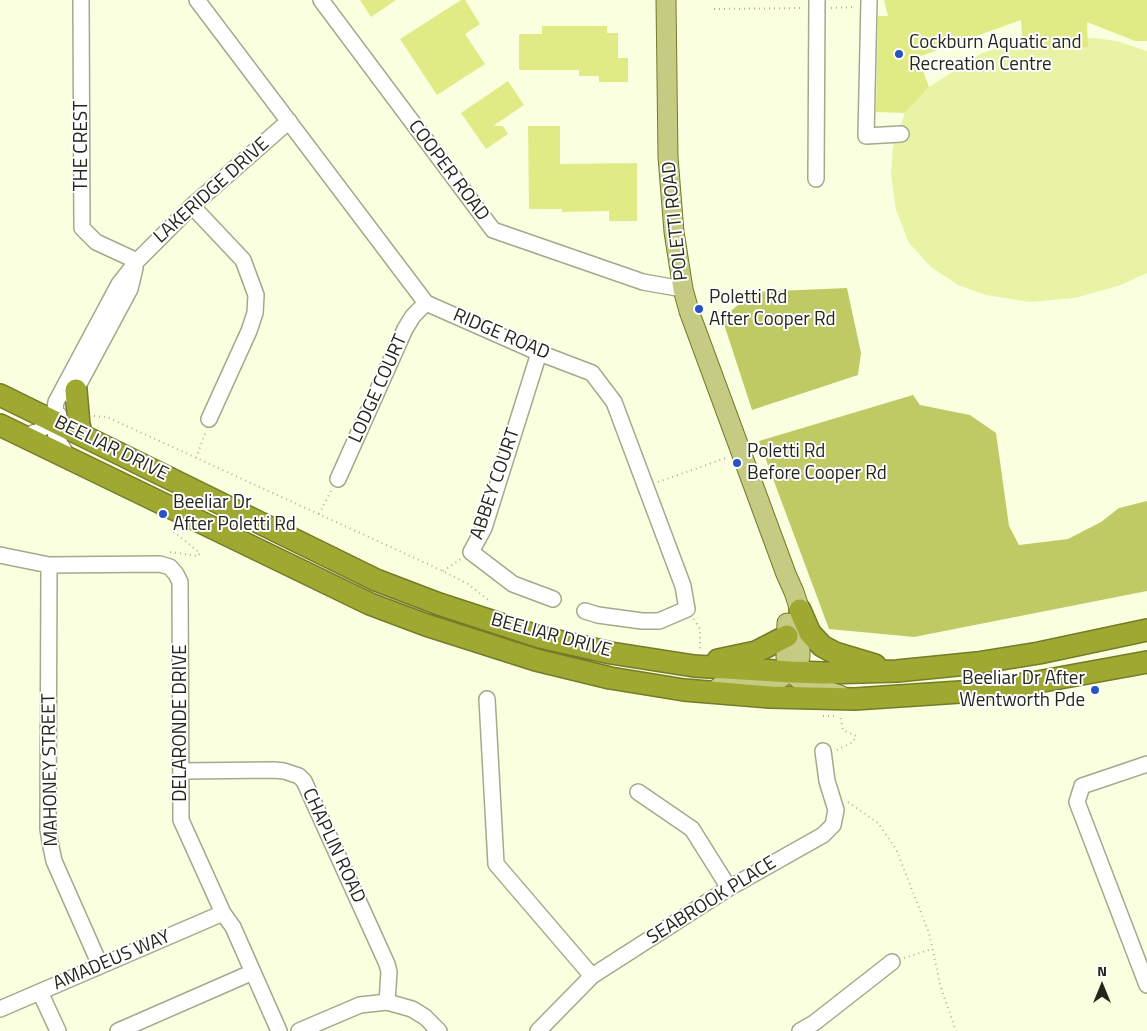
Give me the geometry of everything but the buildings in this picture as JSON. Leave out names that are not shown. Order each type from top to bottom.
[{"type":"highway","points":[[76,390],[79,425],[82,435]]},
{"type":"highway","name":"BEELIAR DRIVE","points":[[0,395],[376,580],[439,604],[540,637],[612,653],[697,658],[791,672],[897,671],[986,662],[1039,653],[1147,630]]},
{"type":"highway","name":"BEELIAR DRIVE","points":[[0,425],[370,604],[426,625],[536,660],[610,678],[684,690],[770,697],[847,699],[976,691],[1147,662]]},
{"type":"highway","points":[[800,610],[810,634],[822,646],[835,653],[897,671]]},
{"type":"highway","points":[[697,658],[756,652],[787,636]]},
{"type":"main road","name":"POLETTI ROAD","points":[[666,0],[669,161],[674,232],[683,289],[689,311],[800,610],[800,657],[797,667],[791,672],[786,657],[788,610],[786,574]]},
{"type":"main road","points":[[684,690],[733,686],[779,679],[791,672],[799,679],[847,699]]},
{"type":"street","name":"THE CREST","points":[[82,0],[82,228],[96,242],[137,261]]},
{"type":"street","name":"RIDGE ROAD","points":[[197,0],[426,303],[539,353],[592,373],[614,402],[683,586],[687,609]]},
{"type":"street","name":"COOPER ROAD","points":[[321,0],[493,230],[643,282],[683,289]]},
{"type":"street","points":[[865,4],[866,136],[901,134]]},
{"type":"street","points":[[816,179],[820,5]]},
{"type":"street","name":"LAKERIDGE DRIVE","points":[[53,421],[56,402],[119,284],[137,261],[192,206],[289,121]]},
{"type":"street","points":[[192,206],[243,260],[256,296],[255,313],[249,331],[209,419]]},
{"type":"street","points":[[24,436],[39,431],[67,408],[130,289],[137,261]]},
{"type":"street","name":"LODGE COURT","points":[[338,479],[405,329],[413,316],[426,303]]},
{"type":"street","name":"ABBEY COURT","points":[[539,353],[484,528],[471,552],[513,584],[553,599]]},
{"type":"street","points":[[53,421],[56,437],[68,457]]},
{"type":"street","name":"DELARONDE DRIVE","points":[[0,555],[49,564],[160,564],[170,568],[176,574],[180,582],[181,820],[224,913],[233,927],[254,972],[279,1031]]},
{"type":"street","name":"MAHONEY STREET","points":[[49,564],[50,842],[54,861],[100,965]]},
{"type":"street","points":[[585,611],[624,618],[659,621],[687,609]]},
{"type":"street","points":[[487,699],[496,864],[592,976]]},
{"type":"street","name":"SEABROOK PLACE","points":[[538,1031],[592,976],[729,888],[823,835],[833,825],[836,810],[826,781],[823,751]]},
{"type":"street","points":[[1147,764],[1082,786],[1076,802],[1141,951],[1147,985]]},
{"type":"street","name":"CHAPLIN ROAD","points":[[181,771],[284,770],[299,776],[304,781],[387,964],[389,972],[387,1002]]},
{"type":"street","points":[[638,792],[692,829],[729,888]]},
{"type":"street","name":"AMADEUS WAY","points":[[0,1009],[224,913]]},
{"type":"street","points":[[800,1031],[814,1023],[892,962]]},
{"type":"street","points":[[118,1031],[254,972]]},
{"type":"street","points":[[40,992],[58,1031]]},
{"type":"street","points":[[299,1031],[360,1004],[387,1002],[412,1009],[425,1017],[439,1031]]},
{"type":"path","points":[[714,10],[865,4]]},
{"type":"path","points":[[92,416],[107,417],[443,571],[468,584],[494,606]]},
{"type":"path","points":[[196,458],[206,435],[209,419]]},
{"type":"path","points":[[646,486],[733,456]]},
{"type":"path","points":[[318,514],[338,479]]},
{"type":"path","points":[[166,554],[168,552],[200,555],[174,532],[176,523]]},
{"type":"path","points":[[443,571],[471,552]]},
{"type":"path","points":[[687,609],[700,629],[697,658]]},
{"type":"path","points":[[823,751],[839,750],[853,742],[856,736],[843,730],[847,699]]},
{"type":"path","points":[[844,798],[878,823],[896,849],[929,933],[941,988],[956,1031]]},
{"type":"path","points":[[892,962],[932,949]]},
{"type":"green space","points":[[1094,38],[1117,41],[1147,51],[1147,273],[1121,285],[1075,298],[1029,302],[986,295],[958,285],[931,267],[909,243],[896,210],[891,176],[893,147],[905,113],[929,87],[982,53],[1013,43]]},
{"type":"green space","points":[[847,288],[861,353],[858,375],[752,410],[722,318],[754,292]]},
{"type":"green space","points":[[913,395],[920,405],[970,415],[996,433],[1009,526],[1019,545],[1068,539],[1101,522],[1119,508],[1147,501],[1147,591],[914,637],[829,629],[759,441]]},
{"type":"place","name":"Cockburn Aquatic and Recreation Centre","points":[[899,54]]},
{"type":"place","name":"Poletti Rd After Cooper Rd","points":[[699,309]]},
{"type":"place","name":"Poletti Rd Before Cooper Rd","points":[[737,463]]},
{"type":"place","name":"Beeliar Dr After Poletti Rd","points":[[163,514]]},
{"type":"place","name":"Beeliar Dr After Wentworth Pde","points":[[1095,690]]}]
